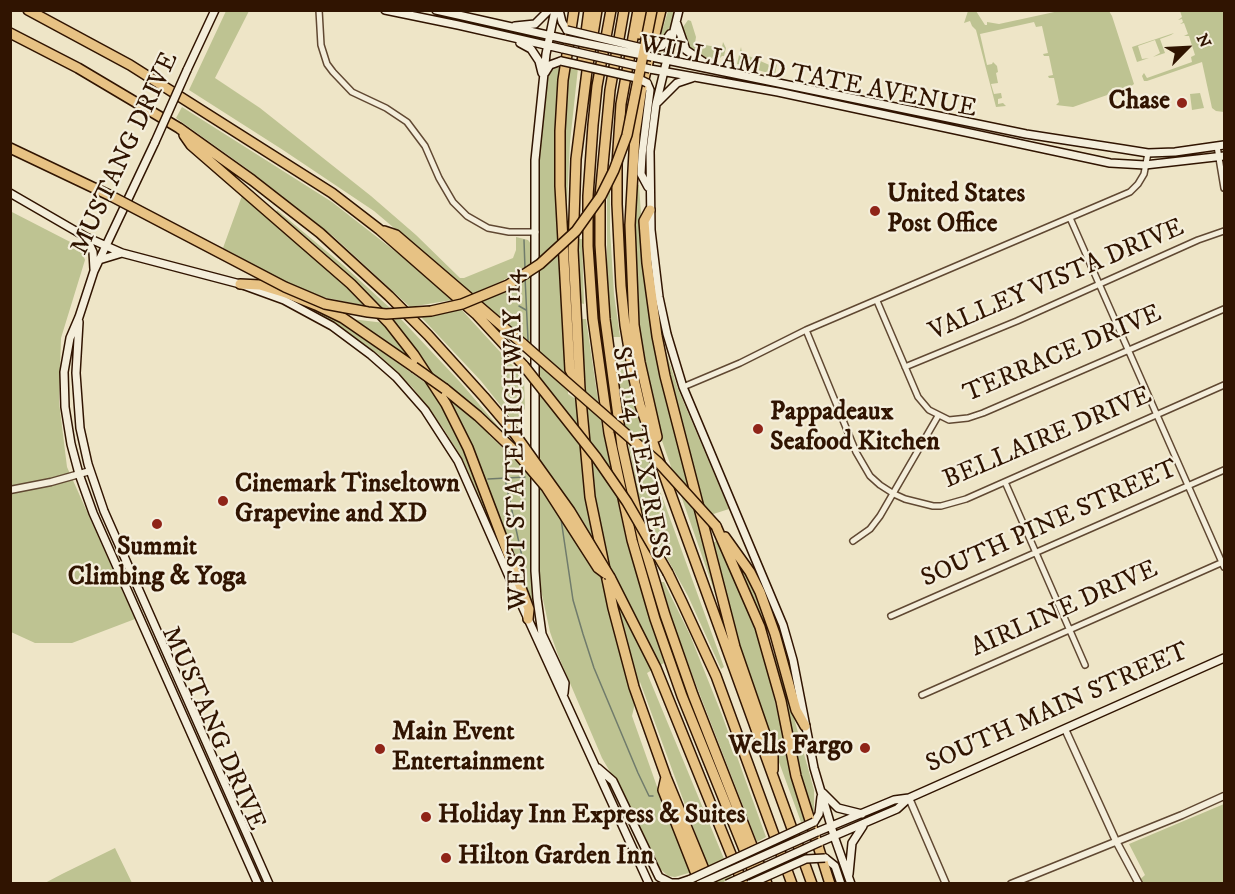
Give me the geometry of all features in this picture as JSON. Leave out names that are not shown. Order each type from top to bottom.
[{"type":"highway","points":[[28,10],[165,87],[304,175],[380,230],[476,314],[524,366],[596,457],[627,502],[668,573],[716,676],[792,884]]},
{"type":"highway","points":[[574,10],[563,80],[560,186],[570,370],[580,389]]},
{"type":"highway","points":[[579,141],[574,129],[589,10]]},
{"type":"highway","points":[[597,10],[579,141],[574,196],[573,250],[580,389],[590,497],[602,561],[646,726],[710,884]]},
{"type":"highway","name":"SH 114 TEXPRESS","points":[[611,10],[597,86],[593,125],[588,236],[593,319],[609,433],[632,540],[658,629],[682,696],[758,884]]},
{"type":"highway","name":"SH 114 TEXPRESS","points":[[624,10],[610,90],[600,196],[600,245],[605,319],[622,446],[643,543],[665,615],[693,695],[767,884]]},
{"type":"highway","points":[[638,10],[621,104],[617,165],[621,286],[634,379],[640,405],[655,448],[812,884]]},
{"type":"highway","points":[[628,65],[637,44],[645,10]]},
{"type":"highway","points":[[10,148],[111,196],[285,287],[326,304],[386,314],[431,311],[462,304],[508,285],[540,264],[576,231],[601,196],[615,170],[627,135],[652,10]]},
{"type":"highway","points":[[655,448],[657,436],[634,325],[630,225],[634,134],[661,10]]},
{"type":"highway","points":[[10,33],[78,68],[178,128],[320,233],[362,271],[448,357],[512,430],[570,511],[610,577],[656,668],[743,884]]},
{"type":"highway","points":[[178,128],[191,145],[351,284],[389,323],[414,355],[446,404],[468,448],[528,609],[528,619]]},
{"type":"highway","points":[[650,210],[644,222],[657,336],[665,376],[735,647],[772,757],[774,781]]},
{"type":"highway","points":[[380,230],[396,235],[660,463],[717,526],[741,558],[760,592],[775,634],[796,710],[805,726]]},
{"type":"highway","points":[[240,284],[260,285],[286,293],[343,318],[445,389],[518,453],[546,487],[598,568],[610,577]]},
{"type":"highway","points":[[717,526],[760,627],[781,701],[796,776],[830,884]]},
{"type":"highway","points":[[666,777],[663,790],[697,882]]},
{"type":"main road","name":"MUSTANG DRIVE","points":[[215,10],[94,272],[70,338],[64,372],[66,414],[79,474],[93,513],[258,884]]},
{"type":"main road","name":"WILLIAM D TATE AVENUE","points":[[385,10],[650,69],[778,92],[1101,161],[1145,165],[1222,157]]},
{"type":"main road","name":"WILLIAM D TATE AVENUE","points":[[436,10],[550,36],[1026,134],[1148,153],[1183,152],[1221,146]]},
{"type":"main road","points":[[509,26],[535,24],[549,10]]},
{"type":"main road","points":[[557,10],[567,30],[642,48],[662,46],[676,22]]},
{"type":"main road","name":"WEST STATE HIGHWAY 114","points":[[557,10],[547,46],[535,160],[535,572],[542,634],[565,683],[563,696],[649,884]]},
{"type":"main road","points":[[680,10],[656,104],[650,151],[650,210],[659,297],[667,334],[683,387],[780,616],[793,660],[805,726],[821,792],[850,880]]},
{"type":"main road","points":[[420,17],[428,15],[454,20],[460,16]]},
{"type":"main road","points":[[676,22],[686,50],[714,69]]},
{"type":"main road","points":[[513,39],[531,49],[539,61],[543,79]]},
{"type":"main road","points":[[543,79],[550,65],[561,61],[637,78],[646,83],[650,90],[642,174],[650,189]]},
{"type":"main road","points":[[656,104],[677,83],[698,77]]},
{"type":"main road","points":[[778,92],[780,82]]},
{"type":"main road","points":[[920,122],[922,112]]},
{"type":"main road","points":[[986,135],[988,125]]},
{"type":"main road","points":[[10,193],[86,237],[122,254],[240,284],[284,300],[332,326],[396,377],[425,410],[458,460],[563,696]]},
{"type":"main road","points":[[86,237],[93,252],[94,272]]},
{"type":"main road","points":[[99,260],[122,254]]},
{"type":"main road","name":"MUSTANG DRIVE","points":[[79,317],[77,399],[90,471],[104,511],[269,884]]},
{"type":"main road","points":[[139,616],[148,612]]},
{"type":"main road","name":"SOUTH MAIN STREET","points":[[697,882],[894,800],[909,798],[1224,658]]},
{"type":"main road","points":[[596,766],[614,781],[659,877],[675,883],[697,882],[814,822],[819,814],[821,792]]},
{"type":"main road","points":[[821,792],[838,808],[862,814]]},
{"type":"main road","name":"SOUTH MAIN STREET","points":[[727,884],[897,809],[909,798]]},
{"type":"main road","points":[[850,880],[852,843],[865,823]]},
{"type":"main road","points":[[244,852],[253,848]]},
{"type":"main road","points":[[750,884],[806,859],[825,858],[835,866],[841,884]]},
{"type":"street","points":[[320,11],[321,45],[327,64],[352,92],[386,108],[412,128],[425,146],[453,202],[467,216],[488,228],[508,232],[536,232]]},
{"type":"street","points":[[1221,146],[1224,188]]},
{"type":"street","points":[[683,387],[806,330],[1133,190],[1142,178],[1148,153]]},
{"type":"street","points":[[1070,218],[1224,563]]},
{"type":"street","name":"VALLEY VISTA DRIVE","points":[[905,367],[1017,321],[1198,240],[1224,231]]},
{"type":"street","name":"TERRACE DRIVE","points":[[877,301],[924,406],[938,416],[949,420],[958,420],[983,413],[1224,309]]},
{"type":"street","name":"BELLAIRE DRIVE","points":[[806,330],[861,464],[873,480],[894,494],[923,504],[941,506],[966,499],[1224,385]]},
{"type":"street","points":[[853,540],[875,524],[938,416]]},
{"type":"street","name":"SOUTH PINE STREET","points":[[891,616],[1224,470]]},
{"type":"street","points":[[10,490],[90,471]]},
{"type":"street","points":[[1005,482],[1085,664]]},
{"type":"street","name":"AIRLINE DRIVE","points":[[922,695],[1224,563]]},
{"type":"street","points":[[1065,729],[1116,841],[1139,884]]},
{"type":"street","points":[[1011,884],[1224,796]]},
{"type":"street","points":[[909,798],[946,884]]},
{"type":"green space","points":[[226,11],[249,11],[215,78],[260,108],[371,196],[416,235],[460,278],[513,258],[516,250],[516,237],[528,240],[531,244],[531,263],[502,281],[472,294],[374,211],[189,90]]},
{"type":"green space","points":[[668,11],[676,11],[661,42],[659,41]]},
{"type":"green space","points":[[968,11],[976,11],[987,25],[987,22],[999,24],[1059,11],[1109,11],[1134,84],[1073,107],[1056,105],[1059,102],[1054,78],[1048,76],[1053,75],[1049,56],[1043,54],[1048,53],[1042,26],[1036,27],[1034,22],[980,34],[987,65],[993,62],[997,66],[998,83],[991,84],[994,94],[1001,93],[1002,98],[998,99],[998,104],[1003,103],[1006,106],[996,107],[976,30],[970,21],[964,23]]},
{"type":"green space","points":[[1180,11],[1224,11],[1224,112],[1212,108],[1202,62],[1144,81],[1142,76],[1144,73],[1147,78],[1192,62],[1191,57],[1195,55],[1189,36],[1184,36],[1188,34],[1184,23],[1180,24],[1183,22],[1182,19],[1178,20],[1182,17]]},
{"type":"green space","points":[[688,20],[691,21],[696,37],[695,43],[721,48],[721,52],[723,42],[726,48],[724,56],[718,60],[707,58],[687,46],[683,27]]},
{"type":"green space","points":[[1174,33],[1160,39],[1165,53],[1153,57],[1160,53],[1155,40],[1138,46],[1142,59],[1149,58],[1137,62],[1132,47]]},
{"type":"green space","points":[[741,47],[742,53],[774,67],[777,64],[775,75],[737,64]]},
{"type":"green space","points":[[556,65],[560,65],[556,144],[568,394],[587,406],[581,319],[586,319],[602,427],[626,540],[664,663],[647,673],[734,883],[716,883],[707,865],[640,682],[632,716],[666,812],[692,872],[675,877],[668,876],[655,864],[602,758],[550,632],[541,590],[538,547],[539,149],[545,88],[547,79]]},
{"type":"green space","points":[[568,66],[578,68],[570,142],[567,202],[565,202],[564,143]]},
{"type":"green space","points":[[1200,93],[1204,108],[1192,110],[1190,94]]},
{"type":"green space","points":[[182,107],[332,202],[405,259],[452,300],[410,307],[334,237],[246,168],[176,118]]},
{"type":"green space","points":[[637,184],[639,185],[645,272],[719,598],[717,599],[661,438],[650,397],[639,336],[634,263]]},
{"type":"green space","points":[[610,190],[614,294],[620,337],[612,337],[607,285],[607,195]]},
{"type":"green space","points":[[243,193],[367,306],[317,296],[289,284],[223,248]]},
{"type":"green space","points":[[277,210],[390,308],[380,308],[276,213]]},
{"type":"green space","points":[[10,211],[80,247],[85,260],[61,338],[59,402],[67,467],[135,619],[72,643],[35,643],[11,632]]},
{"type":"green space","points":[[579,239],[582,239],[584,304],[580,303]]},
{"type":"green space","points":[[531,276],[531,344],[481,302]]},
{"type":"green space","points":[[460,308],[524,378],[525,408],[517,426],[481,381],[421,317]]},
{"type":"green space","points":[[312,309],[340,322],[434,389],[469,458],[492,519],[489,520],[463,460],[443,428],[413,388],[379,355]]},
{"type":"green space","points":[[390,318],[400,318],[460,382],[503,432],[501,434],[434,377]]},
{"type":"green space","points":[[351,319],[385,323],[419,366]]},
{"type":"green space","points":[[664,346],[678,389],[729,509],[704,517],[662,347]]},
{"type":"green space","points":[[623,354],[655,477],[724,667],[721,669],[688,596],[642,513],[623,417],[614,355]]},
{"type":"green space","points":[[452,399],[490,433],[489,435],[531,477],[532,578],[537,622],[481,468],[449,400]]},
{"type":"green space","points":[[716,541],[731,568],[756,625],[804,821],[801,822],[748,678],[713,543]]},
{"type":"green space","points":[[738,560],[768,622],[763,624],[736,561]]},
{"type":"green space","points":[[661,582],[664,582],[690,635],[722,715],[766,837],[757,842],[695,682]]},
{"type":"green space","points":[[776,653],[814,790],[814,811],[810,811],[798,763],[774,655]]},
{"type":"green space","points":[[1224,804],[1224,883],[1136,883],[1145,875],[1129,844]]},
{"type":"green space","points":[[115,848],[132,883],[45,883],[62,874]]},
{"type":"waterway","points":[[524,240],[525,269]]},
{"type":"waterway","points":[[525,277],[528,340]]},
{"type":"waterway","points":[[519,306],[526,310]]},
{"type":"waterway","points":[[488,479],[525,477]]},
{"type":"waterway","points":[[505,479],[525,570]]},
{"type":"waterway","points":[[561,519],[573,600],[594,668],[638,773],[649,796],[653,796]]},
{"type":"place","name":"Chase","points":[[1182,103]]},
{"type":"place","name":"United States Post Office","points":[[875,211]]},
{"type":"place","name":"Pappadeaux Seafood Kitchen","points":[[758,429]]},
{"type":"place","name":"Cinemark Tinseltown Grapevine and XD","points":[[223,501]]},
{"type":"place","name":"Summit Climbing & Yoga","points":[[157,524]]},
{"type":"place","name":"Wells Fargo","points":[[865,748]]},
{"type":"place","name":"Main Event Entertainment","points":[[380,749]]},
{"type":"place","name":"Holiday Inn Express & Suites","points":[[426,817]]},
{"type":"place","name":"Hilton Garden Inn","points":[[446,858]]}]
